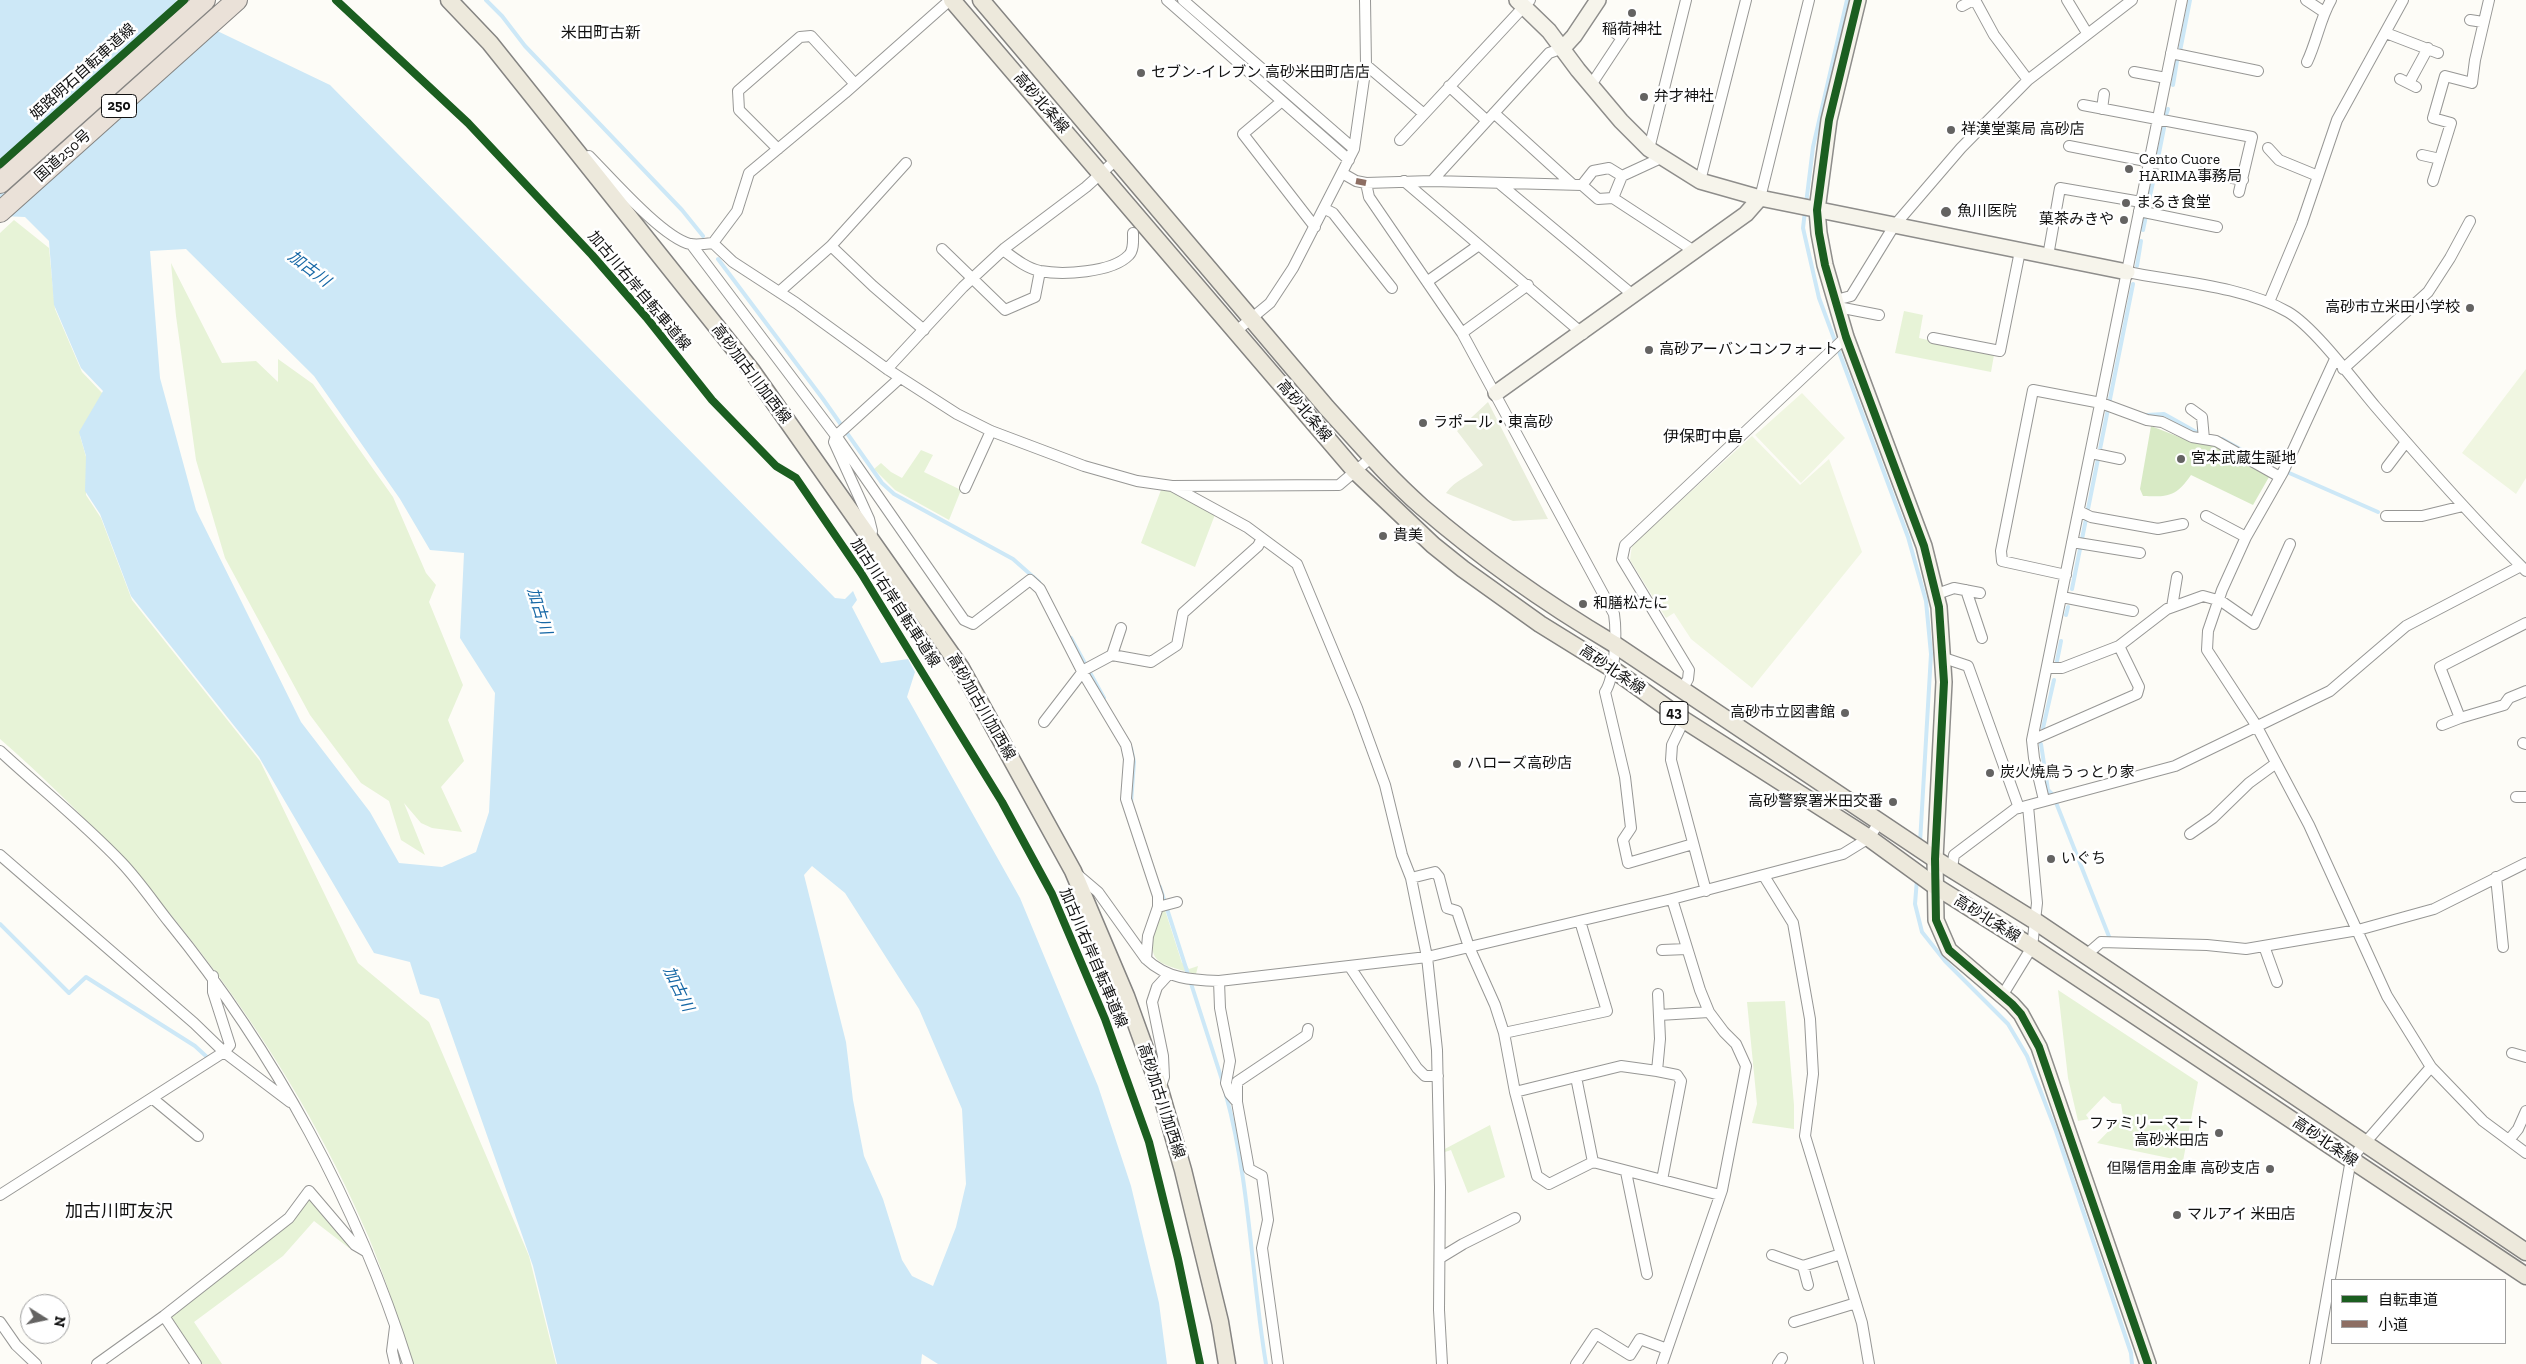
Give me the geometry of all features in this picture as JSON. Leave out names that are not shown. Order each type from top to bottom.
[{"type":"highway","name":"国道250号","points":[[0,183],[205,0]]},
{"type":"highway","name":"国道250号","points":[[0,212],[237,0]]},
{"type":"main road","name":"高砂加古川加西線","points":[[449,0],[490,43],[752,371],[961,668],[1073,872],[1126,996],[1160,1090],[1185,1180],[1220,1322],[1226,1364]]},
{"type":"main road","name":"高砂北条線","points":[[951,0],[1101,172],[1235,332],[1263,361],[1355,472],[1406,521],[1463,569],[1540,624],[1611,668],[1684,720],[1868,838],[1935,886],[2032,947],[2526,1276]]},
{"type":"main road","name":"高砂北条線","points":[[981,0],[1372,457],[1421,506],[1466,544],[1554,607],[1614,644],[1935,859],[2035,921],[2526,1252]]},
{"type":"street","points":[[713,243],[737,211],[750,173],[951,0]]},
{"type":"street","points":[[1167,0],[1354,149]]},
{"type":"street","points":[[1183,0],[1250,66],[1282,101],[1349,160]]},
{"type":"street","points":[[1235,332],[1270,303],[1293,268],[1325,209],[1354,149],[1366,65],[1365,0]]},
{"type":"street","points":[[1432,181],[1549,53],[1563,48],[1574,36],[1598,0]]},
{"type":"street","points":[[1613,198],[1622,176],[1655,153],[1686,0]]},
{"type":"street","points":[[1700,181],[1746,0]]},
{"type":"street","points":[[1496,394],[1583,334],[1633,295],[1746,214],[1760,198],[1809,0]]},
{"type":"street","points":[[1858,0],[1829,120],[1817,210],[1824,265],[1846,337],[1924,546],[1937,594],[1944,658],[1935,859],[1936,920],[1949,950],[2020,1014],[2039,1046],[2148,1364]]},
{"type":"street","points":[[1962,6],[1974,0],[1994,35],[2028,80]]},
{"type":"street","points":[[2067,0],[2087,33]]},
{"type":"street","points":[[1837,303],[1851,296],[1894,226],[1961,148],[2028,80],[2132,0]]},
{"type":"street","points":[[2044,800],[2034,758],[2068,598],[2066,575],[2078,543],[2085,514],[2091,453],[2127,272],[2144,210],[2149,162],[2182,0]]},
{"type":"street","points":[[2306,0],[2324,12]]},
{"type":"street","points":[[2307,62],[2316,43],[2324,12],[2332,0]]},
{"type":"street","points":[[2269,302],[2302,223],[2337,120],[2403,0]]},
{"type":"street","points":[[2434,181],[2451,123],[2433,118],[2446,76],[2472,83],[2489,0]]},
{"type":"street","points":[[1400,140],[1524,2],[1563,48],[1591,86],[1655,153],[1700,181],[1760,198],[1817,210],[2237,293],[2269,302],[2290,313],[2335,360],[2464,506],[2523,568],[2406,626],[2330,691],[2256,725],[2197,757],[2175,766],[2023,807],[1954,855],[1952,868]]},
{"type":"street","points":[[2470,20],[2483,22]]},
{"type":"street","points":[[1591,86],[1630,26]]},
{"type":"street","points":[[1611,30],[1622,38]]},
{"type":"street","points":[[2386,33],[2433,51],[2409,83]]},
{"type":"street","points":[[778,149],[739,110],[738,91],[800,37],[811,36],[855,84]]},
{"type":"street","points":[[2171,53],[2258,71]]},
{"type":"street","points":[[1366,65],[1424,114]]},
{"type":"street","points":[[2134,72],[2166,78]]},
{"type":"street","points":[[1449,86],[1486,120]]},
{"type":"street","points":[[2102,109],[2104,94]]},
{"type":"street","points":[[1282,101],[1243,134],[1314,227]]},
{"type":"street","points":[[2083,105],[2252,138],[2239,192]]},
{"type":"street","points":[[1494,113],[1598,200],[1613,198],[1694,251]]},
{"type":"street","points":[[548,116],[640,207],[675,238],[690,244],[713,243],[733,262],[779,292],[886,369],[957,414],[991,431],[1084,466],[1137,481],[1172,486],[1338,485],[1372,457]]},
{"type":"street","points":[[2069,146],[2090,155],[2149,162],[2243,180]]},
{"type":"street","points":[[2268,148],[2279,160],[2318,176]]},
{"type":"street","points":[[2422,155],[2440,159]]},
{"type":"street","points":[[886,369],[1003,250],[1086,187],[1116,160]]},
{"type":"street","points":[[779,292],[831,246],[906,163]]},
{"type":"street","points":[[1342,173],[1356,181],[1366,182],[1432,181],[1500,184],[1577,184],[1593,171],[1609,168],[1622,176]]},
{"type":"street","points":[[1366,182],[1369,197],[1462,333],[1614,614],[1616,631],[1611,668],[1611,684],[1605,692],[1625,777],[1631,828],[1623,840],[1628,863],[1693,844]]},
{"type":"street","points":[[1404,182],[1528,285],[1583,334]]},
{"type":"street","points":[[1500,184],[1633,295]]},
{"type":"street","points":[[2048,256],[2060,188],[2217,227]]},
{"type":"street","points":[[1325,209],[1333,213],[1392,288]]},
{"type":"street","points":[[2343,369],[2428,292],[2450,258],[2470,221]]},
{"type":"street","points":[[1003,250],[1021,262],[1040,271],[1080,272],[1104,268],[1119,262],[1131,252],[1133,233]]},
{"type":"street","points":[[690,244],[836,436],[964,620],[973,624],[1030,580],[1040,589],[1086,669],[1126,745],[1129,759],[1126,799],[1158,896],[1167,905],[1148,936],[1146,959]]},
{"type":"street","points":[[1428,281],[1479,245]]},
{"type":"street","points":[[831,246],[873,286],[924,330]]},
{"type":"street","points":[[942,249],[1006,310],[1035,297],[1040,271]]},
{"type":"street","points":[[1933,338],[2000,350],[2020,251]]},
{"type":"street","points":[[1462,333],[1528,285]]},
{"type":"street","points":[[1837,303],[1880,315]]},
{"type":"street","points":[[1682,690],[1688,679],[1689,670],[1622,559],[1625,545],[1846,337]]},
{"type":"street","points":[[2335,360],[2280,477],[2246,537],[2222,590],[2221,601],[2208,631],[2208,650],[2256,725],[2309,825],[2387,996],[2431,1067],[2483,1121],[2526,1153]]},
{"type":"street","points":[[870,538],[872,531],[869,519],[834,442],[836,436],[900,378]]},
{"type":"street","points":[[2066,575],[2002,561],[2000,551],[2033,390],[2101,403],[2147,420],[2162,422],[2192,437],[2216,441],[2280,477]]},
{"type":"street","points":[[2191,409],[2202,417],[2204,439]]},
{"type":"street","points":[[965,488],[991,431]]},
{"type":"street","points":[[2387,467],[2406,442]]},
{"type":"street","points":[[2091,453],[2120,459]]},
{"type":"street","points":[[1172,486],[1262,538],[1297,564],[1358,708],[1385,786],[1402,855],[1412,878],[1427,957],[1438,1076],[1442,1364]]},
{"type":"street","points":[[2386,516],[2422,516],[2464,506]]},
{"type":"street","points":[[2085,514],[2158,529],[2183,524]]},
{"type":"street","points":[[2206,516],[2246,537]]},
{"type":"street","points":[[1112,654],[1151,662],[1177,645],[1184,612],[1258,546],[1262,538]]},
{"type":"street","points":[[2078,543],[2140,553]]},
{"type":"street","points":[[2054,668],[2119,646],[2143,626],[2172,607],[2203,596],[2221,601],[2254,624],[2290,544]]},
{"type":"street","points":[[2172,607],[2177,577]]},
{"type":"street","points":[[1937,594],[1954,588],[1980,593]]},
{"type":"street","points":[[1966,590],[1982,638]]},
{"type":"street","points":[[2068,598],[2133,610]]},
{"type":"street","points":[[2460,718],[2440,667],[2526,623]]},
{"type":"street","points":[[1044,722],[1086,669],[1112,654],[1121,628]]},
{"type":"street","points":[[2039,738],[2137,694],[2139,687],[2119,646]]},
{"type":"street","points":[[1944,658],[1968,666],[2023,807],[2037,903],[2032,947],[2002,996]]},
{"type":"street","points":[[2442,724],[2504,705],[2509,698],[2526,691]]},
{"type":"street","points":[[1684,720],[1672,745],[1671,760],[1706,891]]},
{"type":"street","points":[[0,751],[122,864],[213,976],[296,1106],[367,1252],[395,1324],[408,1364]]},
{"type":"street","points":[[2190,834],[2213,818],[2250,783],[2276,764]]},
{"type":"street","points":[[1073,872],[1098,892],[1146,959],[1156,968],[1168,975],[1182,978],[1198,981],[1219,981],[1427,957],[1706,891],[1843,854],[1868,838],[1880,821]]},
{"type":"street","points":[[0,855],[194,1023],[224,1052],[296,1106]]},
{"type":"street","points":[[2085,956],[2101,942],[2207,945],[2236,949],[2358,930],[2434,908],[2526,864]]},
{"type":"street","points":[[1412,878],[1435,872],[1440,877],[1447,908],[1457,911],[1469,947],[1495,1005],[1504,1033],[1515,1092],[1537,1176],[1550,1184],[1594,1162],[1626,1172],[1720,1195]]},
{"type":"street","points":[[1764,876],[1793,923],[1810,1019],[1813,1074],[1805,1136],[1862,1323],[1869,1364]]},
{"type":"street","points":[[2496,877],[2502,947]]},
{"type":"street","points":[[1662,1364],[1720,1195],[1744,1084],[1746,1066],[1736,1044],[1709,1012],[1700,990],[1672,899]]},
{"type":"street","points":[[1504,1033],[1607,1011],[1580,921]]},
{"type":"street","points":[[2264,946],[2276,982]]},
{"type":"street","points":[[1662,950],[1687,949]]},
{"type":"street","points":[[1350,967],[1417,1068],[1426,1076],[1438,1076]]},
{"type":"street","points":[[1160,1090],[1164,1077],[1163,1056],[1152,1002],[1157,987],[1168,975]]},
{"type":"street","points":[[0,1195],[224,1052],[230,1045],[213,992],[213,976]]},
{"type":"street","points":[[1219,981],[1220,1008],[1230,1061],[1237,1082],[1237,1102],[1249,1169],[1262,1176],[1268,1220],[1262,1248],[1278,1364]]},
{"type":"street","points":[[1657,1071],[1660,1038],[1658,994]]},
{"type":"street","points":[[1659,1015],[1709,1012]]},
{"type":"street","points":[[1237,1082],[1299,1038],[1307,1035],[1308,1029]]},
{"type":"street","points":[[2512,1053],[2526,1057]]},
{"type":"street","points":[[1230,1061],[1226,1083],[1230,1094],[1237,1102]]},
{"type":"street","points":[[1515,1092],[1621,1066],[1677,1075],[1681,1081],[1662,1180]]},
{"type":"street","points":[[2315,1364],[2351,1159],[2431,1067]]},
{"type":"street","points":[[1576,1078],[1594,1162]]},
{"type":"street","points":[[152,1098],[198,1136]]},
{"type":"street","points":[[2509,1140],[2518,1129],[2526,1111]]},
{"type":"street","points":[[1626,1172],[1647,1274]]},
{"type":"street","points":[[97,1364],[164,1316],[289,1218],[308,1192],[355,1245],[367,1252]]},
{"type":"street","points":[[1440,1258],[1514,1218]]},
{"type":"street","points":[[1772,1255],[1803,1266],[1841,1254]]},
{"type":"street","points":[[1803,1266],[1808,1285]]},
{"type":"street","points":[[1794,1322],[1856,1303]]},
{"type":"street","points":[[164,1316],[196,1364]]},
{"type":"street","points":[[0,1322],[16,1345],[36,1364]]},
{"type":"street","points":[[395,1324],[392,1351],[395,1364]]},
{"type":"street","points":[[1576,1364],[1596,1334],[1628,1360],[1640,1340],[1667,1349]]},
{"type":"green space","points":[[14,220],[49,248],[55,309],[82,372],[104,395],[80,436],[87,460],[86,495],[101,518],[132,600],[260,761],[358,963],[429,1022],[529,1256],[556,1364],[412,1364],[375,1253],[337,1168],[299,1099],[258,1032],[213,968],[164,906],[112,847],[57,791],[0,739],[0,233]]},
{"type":"green space","points":[[171,263],[222,363],[256,361],[278,382],[278,359],[313,384],[393,497],[426,573],[436,585],[429,602],[463,685],[448,720],[464,761],[441,787],[462,832],[432,828],[421,823],[404,803],[425,855],[401,840],[389,801],[361,783],[310,715],[225,558],[196,460],[176,316]]},
{"type":"green space","points":[[1904,311],[1923,315],[1919,338],[1994,355],[1991,372],[1895,353]]},
{"type":"green space","points":[[2526,369],[2526,478],[2516,494],[2462,453]]},
{"type":"green space","points":[[1802,393],[1845,438],[1801,483],[1755,435]]},
{"type":"green space","points":[[1488,402],[1548,519],[1513,521],[1446,493],[1454,484],[1483,465],[1457,431]]},
{"type":"green space","points":[[2151,426],[2192,442],[2217,446],[2269,477],[2253,505],[2191,475],[2176,492],[2165,496],[2143,496],[2140,489]]},
{"type":"green space","points":[[1752,436],[1800,485],[1829,459],[1862,552],[1752,688],[1691,639],[1674,613],[1666,618],[1630,560],[1632,545]]},
{"type":"green space","points":[[921,450],[933,455],[924,472],[961,490],[949,520],[895,490],[874,469],[881,463],[891,472],[902,478]]},
{"type":"green space","points":[[1161,490],[1172,491],[1216,512],[1195,567],[1141,543]]},
{"type":"green space","points":[[1165,910],[1182,963],[1186,964],[1189,969],[1198,966],[1196,974],[1168,966],[1160,962],[1155,956],[1153,940],[1160,912]]},
{"type":"green space","points":[[2058,990],[2198,1082],[2183,1161],[2097,1143],[2123,1116],[2121,1104],[2112,1103],[2104,1096],[2086,1115],[2089,1119],[2078,1121],[2068,1078]]},
{"type":"green space","points":[[1785,1001],[1794,1105],[1794,1129],[1752,1123],[1757,1104],[1747,1002]]},
{"type":"green space","points":[[1490,1125],[1505,1177],[1468,1193],[1451,1150],[1442,1153],[1441,1151]]},
{"type":"green space","points":[[310,1198],[352,1245],[349,1248],[314,1221],[283,1256],[194,1322],[222,1364],[200,1364],[169,1319],[289,1223]]},
{"type":"water","name":"加古川","points":[[0,0],[176,0],[209,27],[330,85],[835,598],[845,599],[853,591],[857,600],[852,607],[881,663],[908,659],[915,672],[907,697],[1020,898],[1098,1086],[1131,1186],[1159,1303],[1167,1364],[938,1364],[922,1354],[921,1364],[557,1364],[533,1266],[439,999],[420,994],[410,962],[374,953],[259,757],[131,596],[100,514],[85,491],[86,456],[79,432],[103,391],[81,368],[54,305],[49,241],[25,217],[0,216]],"holes":[[[186,249],[314,376],[400,499],[430,550],[464,553],[460,638],[495,693],[489,812],[476,852],[442,867],[399,863],[370,812],[301,722],[196,510],[160,378],[150,251]],[[812,866],[845,893],[919,1009],[962,1109],[966,1184],[956,1227],[933,1286],[912,1276],[902,1260],[883,1199],[864,1156],[853,1100],[846,1042],[804,875]]]},
{"type":"waterway","points":[[486,0],[502,16],[525,46],[682,210],[703,236]]},
{"type":"waterway","points":[[1806,204],[1813,147],[1847,0]]},
{"type":"waterway","points":[[2180,51],[2190,0]]},
{"type":"waterway","points":[[2173,85],[2177,61]]},
{"type":"waterway","points":[[2166,115],[2168,109]]},
{"type":"waterway","points":[[2158,158],[2164,128]]},
{"type":"waterway","points":[[2147,209],[2156,169]]},
{"type":"waterway","points":[[1805,211],[1803,228],[1819,298],[1908,537],[1926,601],[1931,654],[1920,843]]},
{"type":"waterway","points":[[2143,230],[2146,216]]},
{"type":"waterway","points":[[2137,266],[2141,241]]},
{"type":"waterway","points":[[718,259],[823,399],[882,483],[894,494],[1013,559],[1039,582]]},
{"type":"waterway","points":[[2072,589],[2133,284]]},
{"type":"waterway","points":[[2147,415],[2164,414],[2198,433]]},
{"type":"waterway","points":[[2222,439],[2242,450]]},
{"type":"waterway","points":[[2287,472],[2378,512]]},
{"type":"waterway","points":[[2066,615],[2068,607]]},
{"type":"waterway","points":[[1071,638],[1104,698]]},
{"type":"waterway","points":[[2057,661],[2061,641]]},
{"type":"waterway","points":[[2043,728],[2054,680]]},
{"type":"waterway","points":[[2041,744],[2048,790],[2053,795],[2110,939]]},
{"type":"waterway","points":[[1131,748],[1134,762],[1131,803]]},
{"type":"waterway","points":[[1917,879],[1915,904],[1922,932],[1945,961],[2008,1024],[2027,1056],[2056,1131],[2131,1353],[2132,1364]]},
{"type":"waterway","points":[[1160,887],[1223,1083]]},
{"type":"waterway","points":[[0,924],[69,993],[86,977],[195,1046],[208,1058]]},
{"type":"waterway","points":[[1226,1095],[1240,1161],[1266,1364]]},
{"type":"marked path","points":[[1356,181],[1366,183]]},
{"type":"cycle path","name":"姫路明石自転車道線","points":[[0,164],[184,0]]},
{"type":"cycle path","name":"加古川右岸自転車道線","points":[[336,0],[468,123],[592,255],[646,317],[712,400],[776,466],[796,478],[861,573],[1002,802],[1052,894],[1105,1019],[1149,1142],[1178,1259],[1200,1364]]},
{"type":"cycle path","points":[[1858,0],[1829,120],[1817,210],[1825,265],[1846,337],[1924,546],[1939,607],[1944,682],[1935,859],[1936,920],[1949,950],[2012,1004],[2021,1014],[2039,1047],[2148,1364]]},
{"type":"place","name":"稲荷神社","points":[[1632,13]]},
{"type":"place","name":"セブン-イレブン 高砂米田町店店","points":[[1141,73]]},
{"type":"place","name":"弁才神社","points":[[1644,97]]},
{"type":"place","name":"祥漢堂薬局 高砂店","points":[[1951,130]]},
{"type":"place","name":"Cento Cuore HARIMA事務局","points":[[2129,169]]},
{"type":"place","name":"まるき食堂","points":[[2126,203]]},
{"type":"place","name":"魚川医院","points":[[1946,212]]},
{"type":"place","name":"菓茶みきや","points":[[2124,220]]},
{"type":"place","name":"高砂市立米田小学校","points":[[2470,308]]},
{"type":"place","name":"高砂アーバンコンフォート","points":[[1649,350]]},
{"type":"place","name":"ラポール・東高砂","points":[[1423,423]]},
{"type":"place","name":"宮本武蔵生誕地","points":[[2181,459]]},
{"type":"place","name":"貴美","points":[[1383,536]]},
{"type":"place","name":"和膳松たに","points":[[1583,604]]},
{"type":"place","name":"高砂市立図書館","points":[[1845,713]]},
{"type":"place","name":"ハローズ高砂店","points":[[1457,764]]},
{"type":"place","name":"炭火焼鳥うっとり家","points":[[1990,773]]},
{"type":"place","name":"高砂警察署米田交番","points":[[1893,802]]},
{"type":"place","name":"いぐち","points":[[2051,859]]},
{"type":"place","name":"ファミリーマート 高砂米田店","points":[[2219,1133]]},
{"type":"place","name":"但陽信用金庫 高砂支店","points":[[2270,1169]]},
{"type":"place","name":"マルアイ 米田店","points":[[2177,1215]]},
{"type":"district","name":"米田町古新","points":[[601,33]]},
{"type":"district","name":"伊保町中島","points":[[1703,437]]},
{"type":"district","name":"加古川町友沢","points":[[119,1212]]}]
